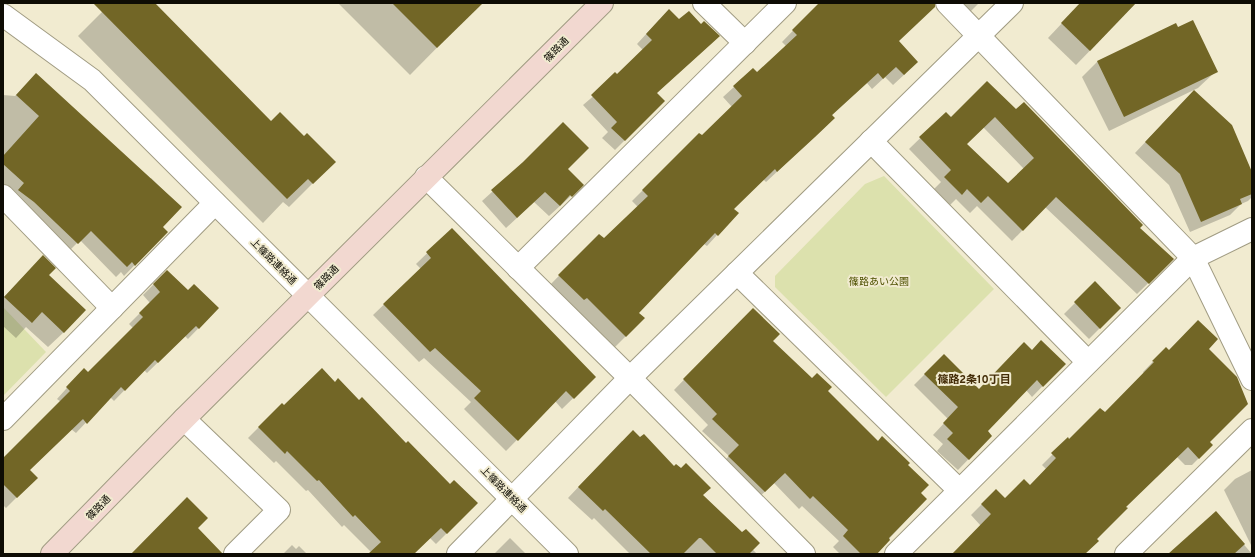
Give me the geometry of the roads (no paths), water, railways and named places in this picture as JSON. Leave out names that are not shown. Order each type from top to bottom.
[{"type":"main road","name":"篠路通","points":[[52,554],[184,419],[602,3]]},
{"type":"street","points":[[704,3],[745,42]]},
{"type":"street","points":[[518,268],[784,3]]},
{"type":"street","points":[[947,3],[1192,258],[1252,379]]},
{"type":"street","points":[[458,554],[630,378],[1012,3]]},
{"type":"street","name":"上篠路連絡通","points":[[3,15],[92,80],[567,554]]},
{"type":"street","points":[[871,141],[1088,362]]},
{"type":"street","points":[[426,177],[630,378],[804,554]]},
{"type":"street","points":[[3,196],[112,308]]},
{"type":"street","points":[[3,419],[215,203]]},
{"type":"street","points":[[896,554],[1192,258],[1252,229]]},
{"type":"street","points":[[737,273],[959,490]]},
{"type":"street","points":[[184,419],[279,510],[235,554]]},
{"type":"street","points":[[1126,554],[1252,430]]},
{"type":"district","name":"篠路2条10丁目","points":[[974,379]]},
{"type":"park label","name":"篠路あい公園","points":[[879,281]]}]
